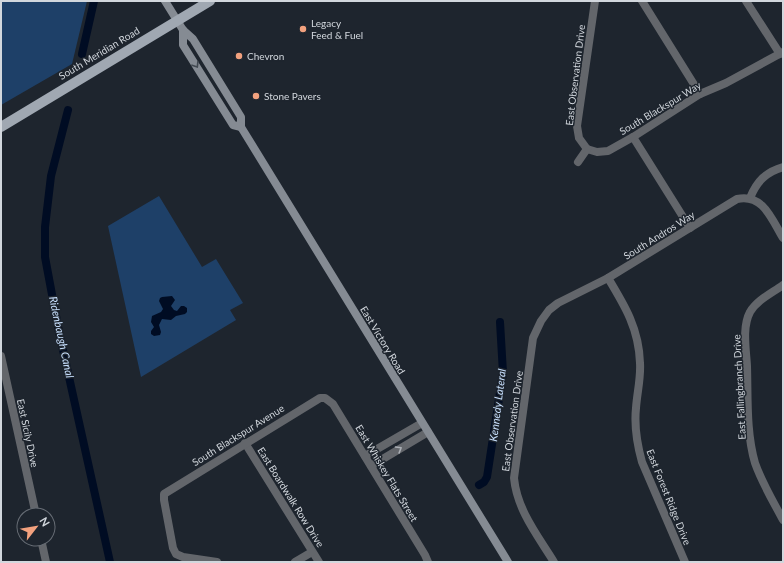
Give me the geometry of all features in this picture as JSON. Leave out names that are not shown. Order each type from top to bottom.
[{"type":"main road","name":"East Victory Road","points":[[165,1],[183,30],[193,39],[238,111],[241,117],[241,127],[508,562]]},
{"type":"main road","name":"South Meridian Road","points":[[1,127],[210,1]]},
{"type":"main road","name":"East Victory Road","points":[[183,30],[183,45],[232,125],[241,127]]},
{"type":"street","name":"East Observation Drive","points":[[587,149],[579,138],[577,126],[595,1]]},
{"type":"street","points":[[642,1],[700,94]]},
{"type":"street","points":[[746,1],[781,53]]},
{"type":"street","name":"South Blackspur Way","points":[[587,149],[597,152],[608,150],[633,137],[700,94],[726,83],[781,53]]},
{"type":"street","points":[[633,137],[690,228]]},
{"type":"street","points":[[578,162],[587,149]]},
{"type":"street","points":[[783,167],[775,169],[762,178],[754,189],[750,198],[756,200],[764,208],[783,238]]},
{"type":"street","name":"South Andros Way","points":[[541,321],[549,310],[558,304],[608,278],[737,199],[744,197],[750,198]]},
{"type":"street","name":"East Forest Ridge Drive","points":[[608,278],[631,318],[639,348],[640,377],[635,421],[638,448],[642,462],[685,562]]},
{"type":"street","name":"East Fallingbranch Drive","points":[[783,286],[755,306],[750,312],[746,327],[749,430],[752,447],[759,474],[783,520]]},
{"type":"street","name":"East Observation Drive","points":[[541,321],[533,338],[514,478],[515,491],[520,504],[554,562]]},
{"type":"street","name":"East Sicily Drive","points":[[1,356],[34,507]]},
{"type":"street","name":"South Blackspur Avenue","points":[[217,562],[183,557],[176,554],[173,548],[164,494],[316,399],[325,398]]},
{"type":"street","name":"East Whiskey Flats Street","points":[[325,398],[333,404],[428,562]]},
{"type":"street","points":[[365,456],[422,423]]},
{"type":"street","points":[[371,466],[428,432]]},
{"type":"street","name":"East Boardwalk Row Drive","points":[[245,443],[319,562]]},
{"type":"street","points":[[43,547],[46,562]]},
{"type":"street","points":[[296,562],[312,552]]},
{"type":"shaded area","points":[[1,1],[87,1],[72,64],[1,105]]},
{"type":"shaded area","points":[[159,196],[202,267],[216,259],[243,303],[230,310],[236,320],[141,377],[108,226]]},
{"type":"shaded area","points":[[172,296],[175,300],[171,306],[174,310],[177,311],[181,306],[184,306],[187,308],[187,312],[176,316],[171,320],[162,319],[159,325],[161,332],[160,335],[154,336],[151,334],[154,327],[151,322],[152,316],[161,312],[163,309],[159,301],[160,298]]},
{"type":"waterway","name":"Ridenbaugh Canal","points":[[82,54],[94,1]]},
{"type":"waterway","name":"Ridenbaugh Canal","points":[[68,110],[51,176],[45,227],[45,257],[59,332],[110,562]]},
{"type":"waterway","name":"Kennedy Lateral","points":[[479,485],[484,482],[487,477],[503,373],[500,322]]},
{"type":"place","name":"Legacy Feed & Fuel","points":[[303,29]]},
{"type":"place","name":"Chevron","points":[[239,56]]},
{"type":"place","name":"Stone Pavers","points":[[256,96]]}]
